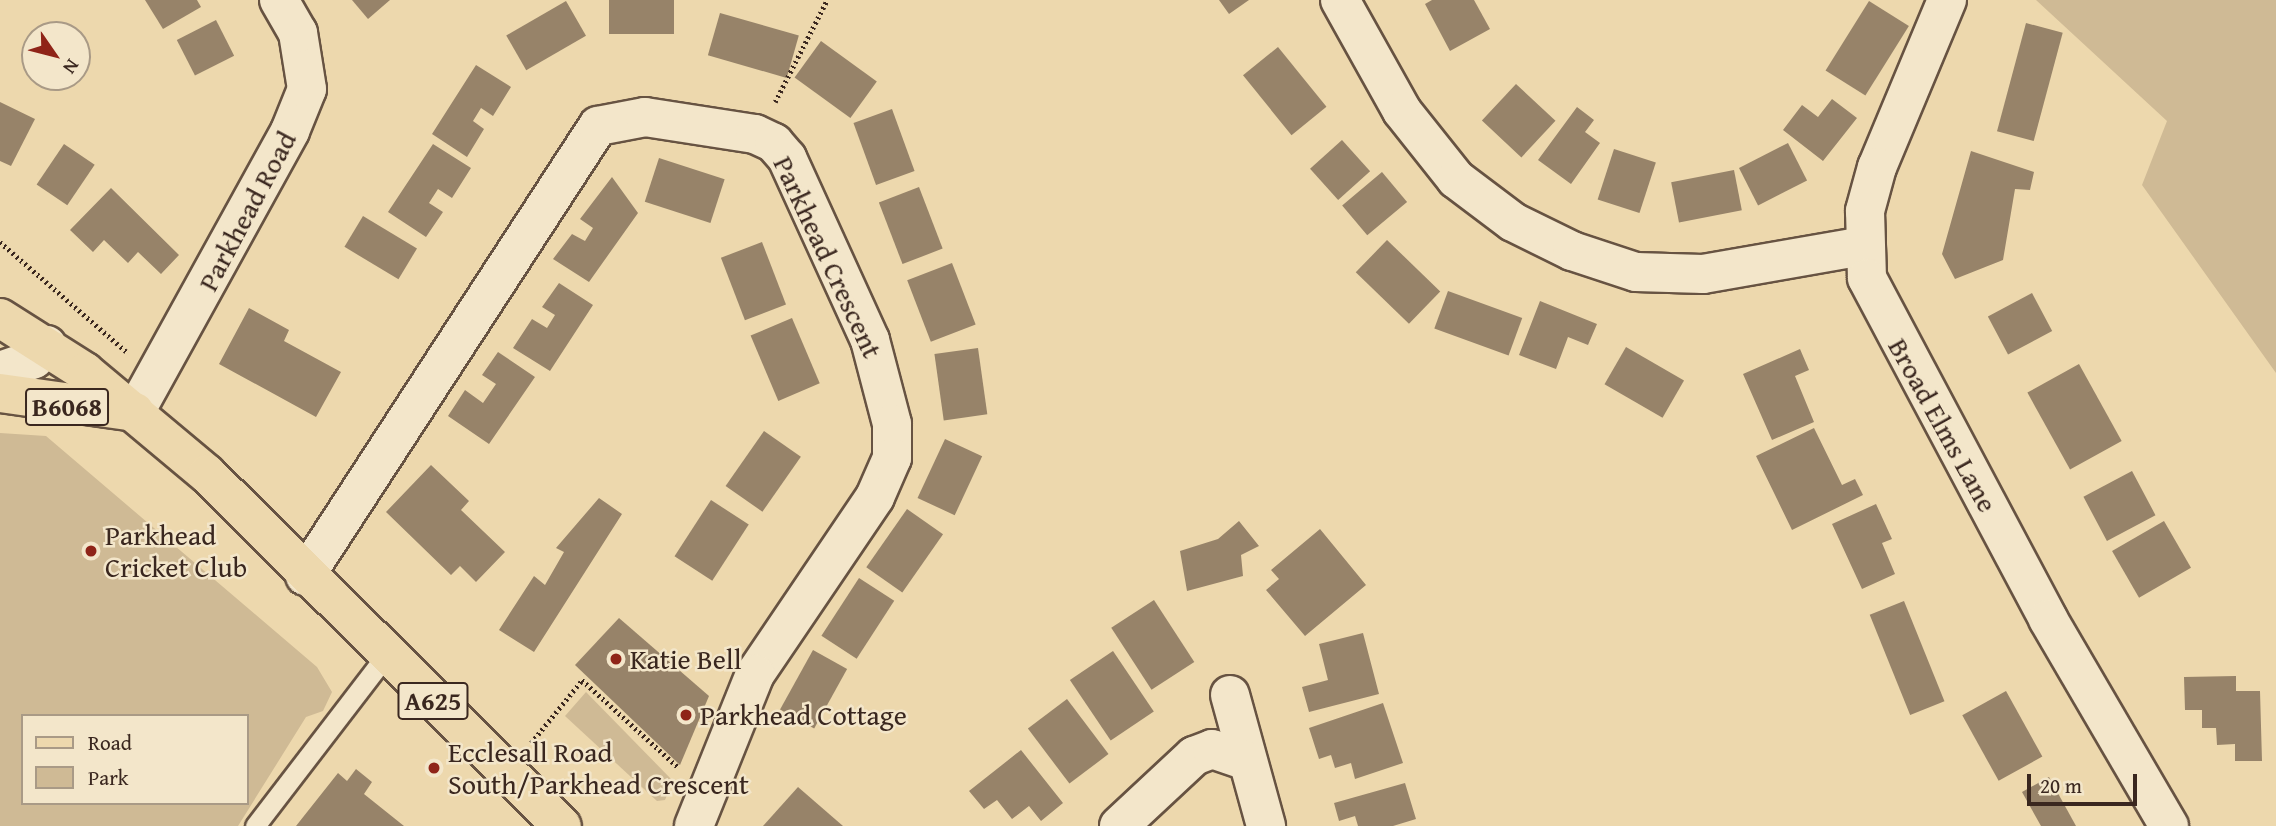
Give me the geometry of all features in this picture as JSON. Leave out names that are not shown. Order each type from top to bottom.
[{"type":"main road","name":"A625","points":[[0,318],[47,345],[135,412],[207,474],[305,576],[562,826]]},
{"type":"main road","name":"B6068","points":[[0,393],[135,412]]},
{"type":"street","name":"Parkhead Road","points":[[135,412],[290,131],[307,89],[298,33],[279,0]]},
{"type":"street","points":[[1340,0],[1402,111],[1456,179],[1513,222],[1572,251],[1636,272],[1703,274],[1863,246]]},
{"type":"street","name":"Broad Elms Lane","points":[[1947,0],[1877,167],[1863,246],[1880,312],[2169,826]]},
{"type":"street","name":"Parkhead Crescent","points":[[305,576],[598,126],[645,117],[755,134],[788,159],[870,340],[892,424],[891,458],[875,497],[755,674],[700,810]]},
{"type":"street","name":"B6068","points":[[0,371],[34,359],[47,345]]},
{"type":"street","points":[[1230,695],[1244,760],[1266,826]]},
{"type":"street","points":[[1119,826],[1194,755],[1212,749],[1244,760]]},
{"type":"lane","points":[[255,826],[386,655]]},
{"type":"path","points":[[755,134],[827,0]]},
{"type":"path","points":[[0,242],[132,360]]},
{"type":"path","points":[[526,749],[582,680],[700,810]]},
{"type":"green space","points":[[2036,0],[2276,0],[2276,373],[2142,185],[2167,121]]},
{"type":"green space","name":"Parkhead Cricket Club","points":[[0,433],[46,436],[317,667],[332,692],[323,711],[306,717],[238,826],[0,826]]},
{"type":"green space","points":[[586,692],[673,781],[665,800],[657,801],[565,716]]},
{"type":"building","points":[[145,0],[197,0],[201,7],[163,29]]},
{"type":"building","points":[[352,0],[390,0],[368,19]]},
{"type":"building","points":[[609,0],[674,0],[674,34],[609,34]]},
{"type":"building","points":[[1219,0],[1249,0],[1229,14]]},
{"type":"building","points":[[1432,0],[1474,0],[1490,29],[1450,51],[1425,4]]},
{"type":"building","points":[[566,1],[586,36],[526,70],[506,36]]},
{"type":"building","points":[[1869,1],[1909,26],[1865,95],[1826,71]]},
{"type":"building","points":[[720,13],[799,36],[787,78],[708,55]]},
{"type":"building","points":[[216,20],[234,56],[195,76],[177,40]]},
{"type":"building","points":[[2026,23],[2063,33],[2034,141],[1997,131]]},
{"type":"building","points":[[821,41],[877,82],[850,118],[795,77]]},
{"type":"building","points":[[1278,47],[1326,107],[1291,135],[1243,75]]},
{"type":"building","points":[[476,65],[511,87],[493,116],[481,108],[473,121],[484,129],[467,157],[432,134]]},
{"type":"building","points":[[1516,84],[1555,121],[1521,157],[1482,121]]},
{"type":"building","points":[[1832,99],[1857,118],[1823,161],[1783,130],[1802,105],[1818,117]]},
{"type":"building","points":[[0,102],[35,119],[11,166],[0,161]]},
{"type":"building","points":[[1577,107],[1594,120],[1585,132],[1600,143],[1571,184],[1538,160]]},
{"type":"building","points":[[892,109],[915,171],[876,185],[853,123]]},
{"type":"building","points":[[1342,140],[1370,171],[1338,200],[1310,169]]},
{"type":"building","points":[[1788,143],[1807,180],[1758,205],[1739,168]]},
{"type":"building","points":[[64,144],[95,165],[67,205],[37,185]]},
{"type":"building","points":[[433,144],[471,168],[452,198],[438,189],[429,203],[443,212],[426,237],[388,212]]},
{"type":"building","points":[[1614,149],[1656,163],[1639,213],[1598,199]]},
{"type":"building","points":[[1971,151],[2034,172],[2030,190],[2015,189],[2003,260],[1955,279],[1942,254]]},
{"type":"building","points":[[659,158],[725,179],[710,223],[645,202]]},
{"type":"building","points":[[1734,170],[1742,210],[1679,222],[1671,182]]},
{"type":"building","points":[[1382,172],[1407,202],[1367,235],[1342,205]]},
{"type":"building","points":[[612,177],[638,213],[589,282],[553,259],[572,234],[585,241],[593,228],[580,219]]},
{"type":"building","points":[[919,187],[943,249],[903,264],[879,202]]},
{"type":"building","points":[[111,188],[179,255],[161,274],[138,252],[128,263],[104,240],[93,252],[70,230]]},
{"type":"building","points":[[363,216],[417,248],[398,279],[344,247]]},
{"type":"building","points":[[1387,240],[1440,291],[1409,324],[1356,272]]},
{"type":"building","points":[[762,242],[786,305],[745,320],[721,258]]},
{"type":"building","points":[[952,263],[976,325],[931,342],[907,280]]},
{"type":"building","points":[[559,283],[593,305],[550,371],[513,348],[532,319],[547,328],[555,315],[542,307]]},
{"type":"building","points":[[1448,291],[1522,318],[1509,356],[1434,329]]},
{"type":"building","points":[[2032,293],[2052,331],[2008,354],[1988,316]]},
{"type":"building","points":[[1540,301],[1597,324],[1588,345],[1568,337],[1556,369],[1519,355]]},
{"type":"building","points":[[249,308],[289,330],[284,341],[341,372],[316,417],[219,364]]},
{"type":"building","points":[[792,318],[820,383],[778,401],[751,336]]},
{"type":"building","points":[[1626,347],[1684,380],[1663,418],[1604,384]]},
{"type":"building","points":[[978,348],[987,414],[944,420],[934,354]]},
{"type":"building","points":[[1800,349],[1809,370],[1795,376],[1814,422],[1772,440],[1743,374]]},
{"type":"building","points":[[498,352],[535,377],[489,444],[448,416],[465,390],[483,403],[496,384],[482,375]]},
{"type":"building","points":[[2079,364],[2122,441],[2070,470],[2027,393]]},
{"type":"building","points":[[1814,428],[1842,485],[1855,479],[1863,495],[1792,530],[1756,456]]},
{"type":"building","points":[[764,431],[801,457],[762,512],[726,486]]},
{"type":"building","points":[[945,439],[982,456],[955,515],[918,498]]},
{"type":"building","points":[[431,465],[469,501],[461,510],[505,552],[476,582],[460,566],[451,575],[386,512]]},
{"type":"building","points":[[2132,471],[2155,515],[2107,541],[2083,497]]},
{"type":"building","points":[[599,498],[622,514],[534,652],[499,630],[534,576],[545,585],[564,552],[556,548]]},
{"type":"building","points":[[711,500],[749,525],[712,581],[675,556]]},
{"type":"building","points":[[1876,504],[1892,539],[1882,543],[1895,574],[1862,589],[1832,524]]},
{"type":"building","points":[[907,509],[943,534],[902,592],[866,567]]},
{"type":"building","points":[[1239,521],[1259,546],[1241,555],[1243,576],[1187,591],[1180,551],[1218,539]]},
{"type":"building","points":[[2164,521],[2191,568],[2139,598],[2112,551]]},
{"type":"building","points":[[1320,529],[1366,585],[1305,636],[1266,590],[1279,579],[1271,570]]},
{"type":"building","points":[[859,578],[894,601],[857,659],[821,636]]},
{"type":"building","points":[[1154,600],[1194,662],[1152,690],[1111,628]]},
{"type":"building","points":[[1904,601],[1944,701],[1910,715],[1870,615]]},
{"type":"building","points":[[619,618],[709,696],[680,765],[575,665]]},
{"type":"building","points":[[1363,633],[1379,694],[1309,712],[1302,687],[1328,680],[1319,644]]},
{"type":"building","points":[[813,650],[847,669],[814,728],[780,709]]},
{"type":"building","points":[[1113,651],[1154,712],[1111,741],[1070,680]]},
{"type":"building","points":[[2236,676],[2236,691],[2260,691],[2262,761],[2235,761],[2235,744],[2217,745],[2216,728],[2202,728],[2202,710],[2185,710],[2184,677]]},
{"type":"building","points":[[2006,691],[2042,757],[1999,781],[1962,715]]},
{"type":"building","points":[[1067,699],[1109,754],[1069,784],[1028,728]]},
{"type":"building","points":[[1383,703],[1403,763],[1355,779],[1351,763],[1335,768],[1331,755],[1319,759],[1309,728]]},
{"type":"building","points":[[1021,750],[1063,803],[1041,821],[1029,806],[1012,819],[997,800],[984,809],[969,791]]},
{"type":"building","points":[[356,769],[372,782],[364,794],[404,826],[296,826],[338,773],[347,781]]},
{"type":"building","points":[[2049,777],[2076,826],[2041,826],[2022,792]]},
{"type":"building","points":[[1405,783],[1416,819],[1393,826],[1358,826],[1355,816],[1339,821],[1334,803]]},
{"type":"building","points":[[798,787],[843,826],[763,826]]},
{"type":"place","name":"Parkhead Cricket Club","points":[[91,551]]},
{"type":"place","name":"Katie Bell","points":[[616,659]]},
{"type":"place","name":"Parkhead Cottage","points":[[686,715]]},
{"type":"place","name":"Ecclesall Road South/Parkhead Crescent","points":[[434,768]]}]
